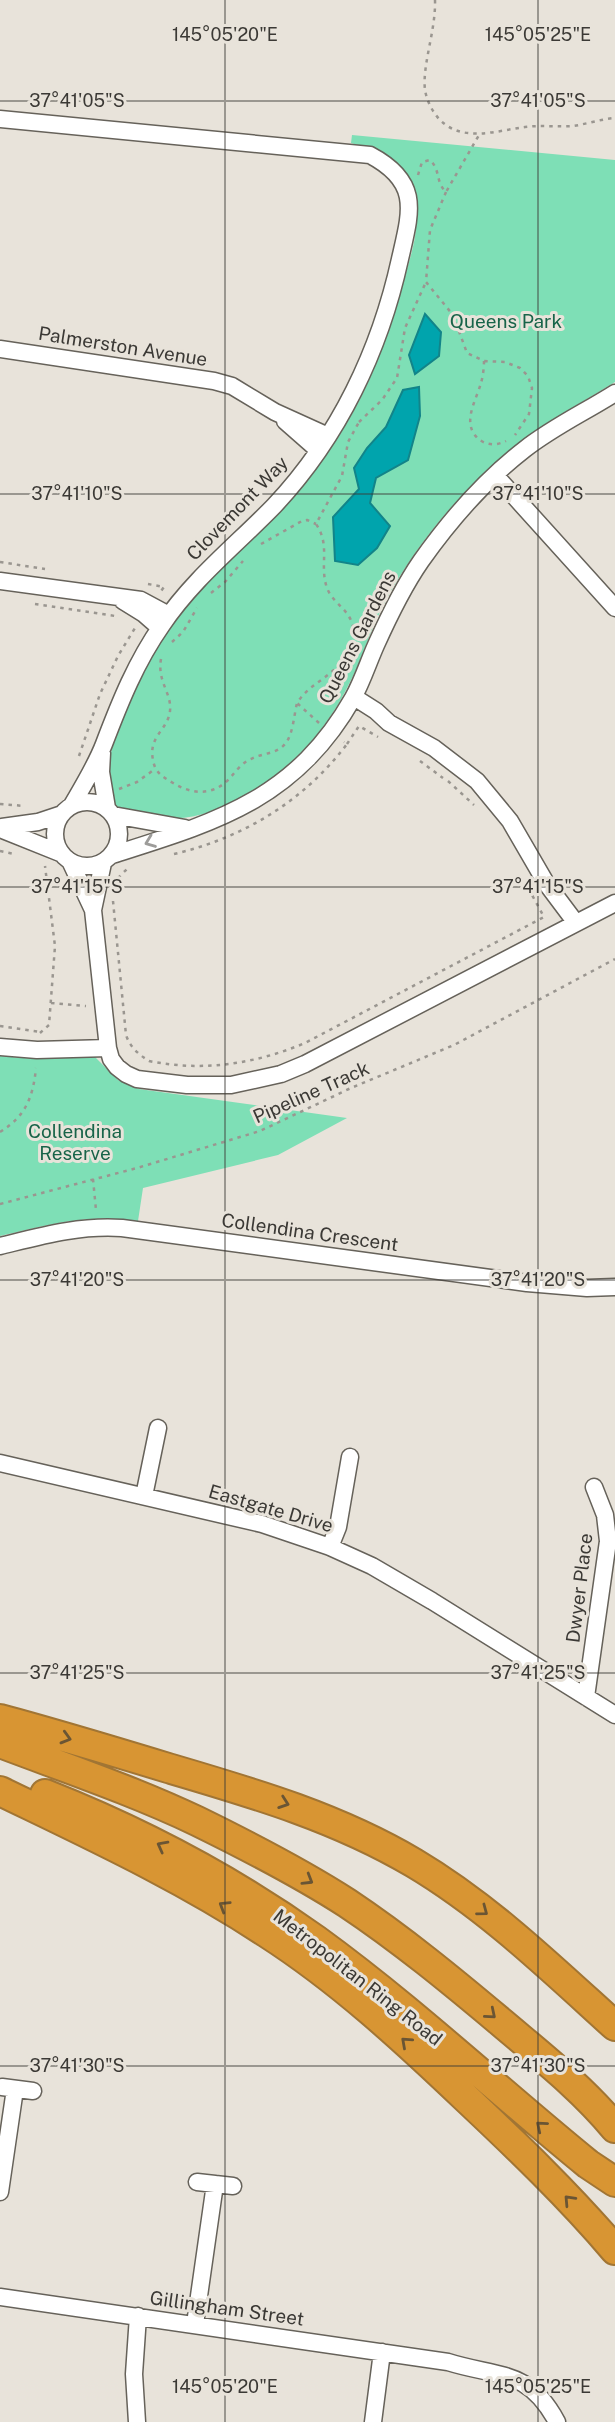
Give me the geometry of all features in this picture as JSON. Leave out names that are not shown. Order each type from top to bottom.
[{"type":"highway","points":[[0,1719],[274,1799],[358,1833],[415,1864],[472,1902],[528,1947],[615,2026]]},
{"type":"highway","points":[[0,1743],[143,1797],[197,1821],[346,1903],[397,1938],[496,2018],[561,2073],[615,2128]]},
{"type":"highway","name":"Metropolitan Ring Road","points":[[0,1778],[98,1815],[210,1872],[262,1903],[368,1979],[536,2122],[615,2182]]},
{"type":"highway","points":[[0,1791],[144,1861],[210,1897],[268,1933],[330,1978],[378,2016],[499,2129],[551,2179],[615,2250]]},
{"type":"street","name":"Clovemont Way","points":[[0,119],[370,155],[396,173],[409,198],[410,213],[384,323],[344,411],[318,450],[274,505],[204,572],[164,621],[133,674],[103,747],[67,810]]},
{"type":"street","name":"Clovemont Way","points":[[344,151],[373,167],[394,189],[399,203],[401,253]]},
{"type":"street","name":"Palmerston Avenue","points":[[0,349],[196,377],[232,387],[275,412],[328,436]]},
{"type":"street","name":"Queens Gardens","points":[[107,859],[230,814],[276,787],[314,753],[351,702],[388,618],[421,562],[466,504],[526,448],[615,393]]},
{"type":"street","name":"Palmerston Avenue","points":[[275,412],[318,450]]},
{"type":"street","points":[[495,475],[615,608]]},
{"type":"street","points":[[0,581],[115,597],[144,614],[164,621]]},
{"type":"street","points":[[351,702],[376,710],[389,723],[433,748],[477,781],[510,821],[569,927]]},
{"type":"street","name":"Clovemont Way","points":[[103,747],[101,772],[110,812]]},
{"type":"street","points":[[0,828],[38,822],[90,802],[110,812],[188,829]]},
{"type":"street","points":[[67,810],[55,833],[93,910],[111,1059],[126,1074],[137,1079],[187,1085],[231,1085],[281,1074],[331,1052],[615,903]]},
{"type":"street","points":[[93,910],[107,859],[117,846],[119,835],[118,825],[110,812]]},
{"type":"street","points":[[0,828],[34,841],[81,866],[92,866],[107,859]]},
{"type":"street","points":[[0,1047],[45,1049],[107,1041]]},
{"type":"street","name":"Collendina Crescent","points":[[0,1246],[66,1230],[98,1226],[527,1283],[587,1288],[615,1287]]},
{"type":"street","points":[[144,1496],[158,1428]]},
{"type":"street","points":[[330,1547],[338,1527],[350,1457]]},
{"type":"street","name":"Eastgate Drive","points":[[0,1463],[262,1524],[330,1547],[372,1566],[615,1715]]},
{"type":"street","name":"Dwyer Place","points":[[586,1697],[608,1541],[605,1515],[594,1487]]},
{"type":"street","points":[[0,2192],[8,2088],[33,2091]]},
{"type":"street","points":[[197,2182],[233,2186]]},
{"type":"street","points":[[195,2324],[215,2184]]},
{"type":"street","name":"Gillingham Street","points":[[0,2297],[448,2362],[491,2363],[512,2367],[530,2375],[543,2385],[567,2422]]},
{"type":"street","points":[[137,2422],[134,2374],[138,2316]]},
{"type":"street","points":[[373,2422],[382,2352]]},
{"type":"street","name":"Gillingham Street","points":[[448,2362],[505,2375],[527,2385],[545,2402],[557,2422]]},
{"type":"path","points":[[435,0],[434,30],[425,82],[433,113],[450,129],[480,134],[529,127],[571,126],[615,118]]},
{"type":"path","points":[[316,524],[342,477],[348,442],[359,422],[382,400],[397,378],[405,328],[426,282],[430,230],[446,192],[480,134]]},
{"type":"path","points":[[403,184],[419,174],[422,162],[430,160],[437,167],[439,185],[446,192]]},
{"type":"path","points":[[426,282],[453,315],[467,352],[484,361],[505,362],[520,368],[528,376],[532,388],[529,414],[515,435],[500,444],[481,441],[475,435],[470,417],[471,407],[481,384],[484,361]]},
{"type":"path","points":[[344,411],[359,422]]},
{"type":"path","points":[[515,435],[526,448]]},
{"type":"path","points":[[163,653],[160,662],[161,681],[170,711],[169,719],[154,740],[152,760],[160,775],[189,790],[199,792],[217,789],[247,760],[282,747],[288,742],[297,703],[305,693],[339,666],[354,637],[351,619],[326,586],[325,541],[316,524],[302,521],[258,546]]},
{"type":"path","points":[[212,592],[225,582],[244,560]]},
{"type":"path","points":[[167,646],[183,632],[201,601]]},
{"type":"path","points":[[28,603],[119,617]]},
{"type":"path","points":[[78,759],[100,694],[138,623]]},
{"type":"path","points":[[297,703],[347,744]]},
{"type":"path","points":[[170,855],[231,836],[287,804],[313,782],[347,744],[359,726],[383,740]]},
{"type":"path","points":[[411,756],[448,782],[480,812]]},
{"type":"path","points":[[0,804],[39,805],[38,822]]},
{"type":"path","points":[[34,841],[36,857],[45,863],[55,946],[48,1025],[41,1032]]},
{"type":"path","points":[[116,880],[132,865]]},
{"type":"path","points":[[112,899],[129,1043],[149,1061],[208,1066],[268,1057],[305,1042],[544,917],[525,883]]},
{"type":"path","name":"Pipeline Track","points":[[0,1204],[190,1153],[260,1131],[351,1088],[454,1045],[615,959]]},
{"type":"path","points":[[0,1026],[41,1032]]},
{"type":"path","points":[[0,1132],[17,1120],[27,1108],[45,1049],[41,1032]]},
{"type":"path","points":[[93,1179],[98,1226]]},
{"type":"green space","name":"Queens Park","points":[[352,135],[615,160],[615,382],[547,423],[504,455],[441,519],[393,587],[351,680],[331,716],[291,762],[259,787],[216,810],[170,818],[118,810],[108,793],[108,763],[125,714],[153,655],[176,618],[210,577],[282,509],[311,475],[348,421],[383,347],[414,240],[415,211],[405,190],[380,152],[351,143]]},
{"type":"green space","name":"Collendina Reserve","points":[[83,1055],[95,1057],[118,1080],[139,1089],[347,1118],[278,1155],[143,1188],[138,1221],[84,1220],[0,1236],[0,1056],[35,1059]]},
{"type":"water","points":[[425,314],[441,332],[439,356],[415,374],[409,355]]},
{"type":"water","points":[[419,387],[420,416],[408,460],[376,478],[370,503],[390,526],[377,548],[358,565],[335,561],[333,517],[359,489],[354,468],[386,427],[403,390]]}]
